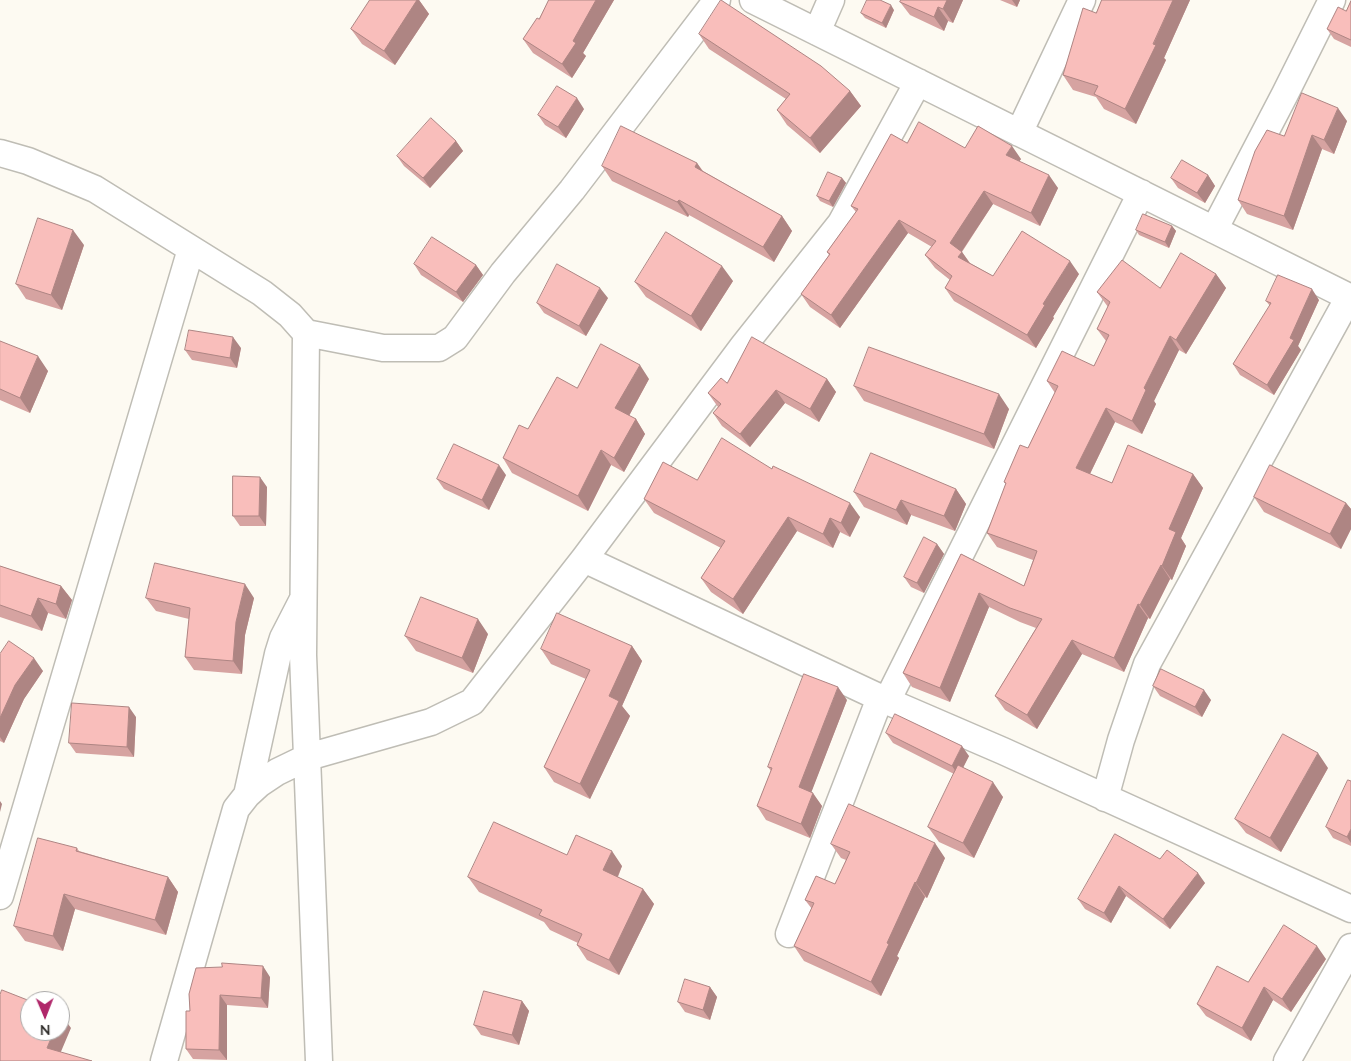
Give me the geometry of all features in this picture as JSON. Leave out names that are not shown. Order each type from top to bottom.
[{"type":"street","points":[[0,153],[28,161],[95,189],[262,293],[290,315],[306,333],[383,348],[438,348],[455,338],[503,273],[572,190],[717,0]]},
{"type":"street","points":[[753,0],[1350,297],[1147,664],[1121,740],[1105,798]]},
{"type":"street","points":[[817,32],[831,0]]},
{"type":"street","points":[[1019,133],[1082,0]]},
{"type":"street","points":[[1214,230],[1332,0]]},
{"type":"street","points":[[164,1061],[236,809],[259,784],[277,772],[308,757],[431,722],[472,702],[584,559],[744,345],[841,223],[918,82]]},
{"type":"street","points":[[789,934],[883,699],[1141,193]]},
{"type":"street","points":[[0,896],[191,249]]},
{"type":"street","points":[[306,333],[303,655],[319,1061]]},
{"type":"street","points":[[584,559],[883,699],[1351,909]]},
{"type":"street","points":[[247,795],[283,638],[304,598]]},
{"type":"street","points":[[1288,1061],[1351,947]]},
{"type":"building","points":[[370,0],[417,0],[384,51],[351,29]]},
{"type":"building","points":[[549,0],[596,0],[573,41],[576,43],[562,64],[523,39],[537,18],[539,19]]},
{"type":"building","points":[[721,0],[821,66],[850,91],[810,138],[777,110],[790,94],[699,34]]},
{"type":"building","points":[[867,0],[880,0],[891,5],[882,23],[861,13]]},
{"type":"building","points":[[901,0],[947,0],[943,9],[938,7],[934,17],[900,2]]},
{"type":"building","points":[[1102,0],[1173,0],[1153,44],[1156,45],[1125,109],[1094,94],[1098,86],[1063,75],[1083,8],[1096,13]]},
{"type":"building","points":[[1351,1],[1351,40],[1327,29],[1338,7],[1346,11]]},
{"type":"building","points":[[557,86],[577,98],[558,127],[538,115]]},
{"type":"building","points":[[1302,93],[1338,108],[1324,140],[1312,135],[1284,216],[1238,200],[1255,151],[1267,130],[1284,136]]},
{"type":"building","points":[[431,118],[456,141],[423,178],[397,156]]},
{"type":"building","points":[[919,122],[965,148],[978,126],[1012,146],[1006,155],[1049,175],[1031,213],[984,191],[950,243],[962,252],[958,257],[993,276],[1022,231],[1070,261],[1043,304],[1045,305],[1027,335],[945,288],[952,276],[925,255],[936,241],[899,220],[831,315],[801,294],[830,254],[827,252],[858,209],[851,206],[891,134],[907,143]]},
{"type":"building","points":[[621,126],[697,163],[695,167],[782,216],[763,247],[679,200],[677,202],[602,166]]},
{"type":"building","points":[[1182,160],[1208,175],[1197,193],[1171,178]]},
{"type":"building","points":[[828,172],[842,178],[829,201],[817,196]]},
{"type":"building","points":[[1143,214],[1172,226],[1165,242],[1136,230]]},
{"type":"building","points":[[38,218],[73,230],[51,295],[16,284]]},
{"type":"building","points":[[666,232],[722,266],[691,316],[635,282]]},
{"type":"building","points":[[432,237],[476,265],[456,292],[414,264]]},
{"type":"building","points":[[1181,253],[1216,274],[1176,340],[1170,336],[1144,388],[1146,390],[1132,421],[1106,408],[1076,468],[1112,483],[1128,445],[1193,474],[1169,529],[1176,532],[1162,566],[1140,605],[1138,604],[1114,658],[1072,640],[1027,715],[995,696],[1042,619],[1010,608],[979,593],[940,688],[903,673],[961,554],[1024,586],[1037,551],[987,533],[1006,483],[1004,482],[1020,445],[1028,448],[1058,386],[1047,381],[1062,351],[1094,366],[1109,335],[1097,329],[1110,302],[1097,292],[1122,260],[1160,288]]},
{"type":"building","points":[[557,264],[600,288],[579,326],[537,303]]},
{"type":"building","points":[[1278,275],[1312,289],[1290,338],[1294,340],[1267,385],[1233,364],[1271,303],[1266,301]]},
{"type":"building","points":[[189,330],[233,337],[230,358],[185,350]]},
{"type":"building","points":[[752,337],[827,379],[810,409],[776,390],[740,434],[713,413],[721,404],[708,393],[721,378],[727,383]]},
{"type":"building","points":[[0,341],[38,356],[20,398],[0,389]]},
{"type":"building","points":[[601,344],[640,365],[615,408],[636,419],[614,458],[601,450],[578,496],[503,458],[519,425],[528,429],[557,377],[577,388]]},
{"type":"building","points":[[869,347],[999,394],[984,434],[854,386]]},
{"type":"building","points":[[722,438],[772,469],[773,466],[850,503],[841,523],[830,518],[823,534],[788,517],[733,599],[701,578],[725,541],[644,499],[663,462],[697,480]]},
{"type":"building","points":[[454,444],[499,465],[482,500],[437,479]]},
{"type":"building","points":[[871,453],[956,489],[944,516],[901,500],[896,510],[854,492]]},
{"type":"building","points":[[1270,465],[1346,503],[1330,534],[1254,497]]},
{"type":"building","points":[[233,476],[260,477],[259,516],[233,516]]},
{"type":"building","points":[[924,537],[937,544],[917,583],[904,577]]},
{"type":"building","points":[[155,563],[245,584],[236,622],[233,661],[185,657],[190,608],[146,598]]},
{"type":"building","points":[[0,566],[61,586],[56,604],[38,598],[31,616],[0,605]]},
{"type":"building","points":[[421,597],[478,619],[462,658],[405,636]]},
{"type":"building","points":[[557,613],[632,646],[609,696],[619,701],[580,784],[544,767],[590,670],[541,649]]},
{"type":"building","points":[[9,641],[34,658],[15,685],[0,718],[0,654]]},
{"type":"building","points":[[1161,669],[1204,690],[1195,707],[1153,686]]},
{"type":"building","points":[[804,674],[838,687],[799,787],[813,793],[801,824],[757,806],[772,768],[768,767]]},
{"type":"building","points":[[72,703],[129,707],[127,747],[69,743]]},
{"type":"building","points":[[895,714],[962,746],[952,766],[886,733]]},
{"type":"building","points":[[1283,734],[1318,753],[1270,838],[1235,819]]},
{"type":"building","points":[[958,765],[993,782],[963,843],[928,827]]},
{"type":"building","points":[[1348,780],[1351,781],[1351,829],[1347,837],[1326,827]]},
{"type":"building","points":[[849,804],[935,843],[915,882],[871,982],[794,946],[814,903],[805,900],[816,876],[835,884],[850,852],[831,844]]},
{"type":"building","points":[[494,822],[567,855],[576,835],[612,851],[603,870],[643,889],[609,960],[577,945],[582,934],[539,915],[542,910],[468,877]]},
{"type":"building","points":[[1115,834],[1160,859],[1167,850],[1198,873],[1163,919],[1119,886],[1104,913],[1078,899]]},
{"type":"building","points":[[38,838],[77,848],[76,851],[168,877],[155,920],[64,894],[53,936],[14,926]]},
{"type":"building","points":[[1284,925],[1317,946],[1282,999],[1264,987],[1242,1028],[1197,1004],[1217,966],[1248,982]]},
{"type":"building","points":[[222,963],[263,966],[261,998],[220,995],[219,1050],[186,1049],[186,1011],[190,1011],[189,994],[196,968],[222,967]]},
{"type":"building","points":[[685,979],[710,987],[703,1010],[678,1002]]},
{"type":"building","points":[[2,990],[20,997],[20,1041],[50,1041],[47,1048],[92,1061],[0,1061],[0,995]]},
{"type":"building","points":[[484,991],[522,1001],[512,1035],[474,1025]]}]
